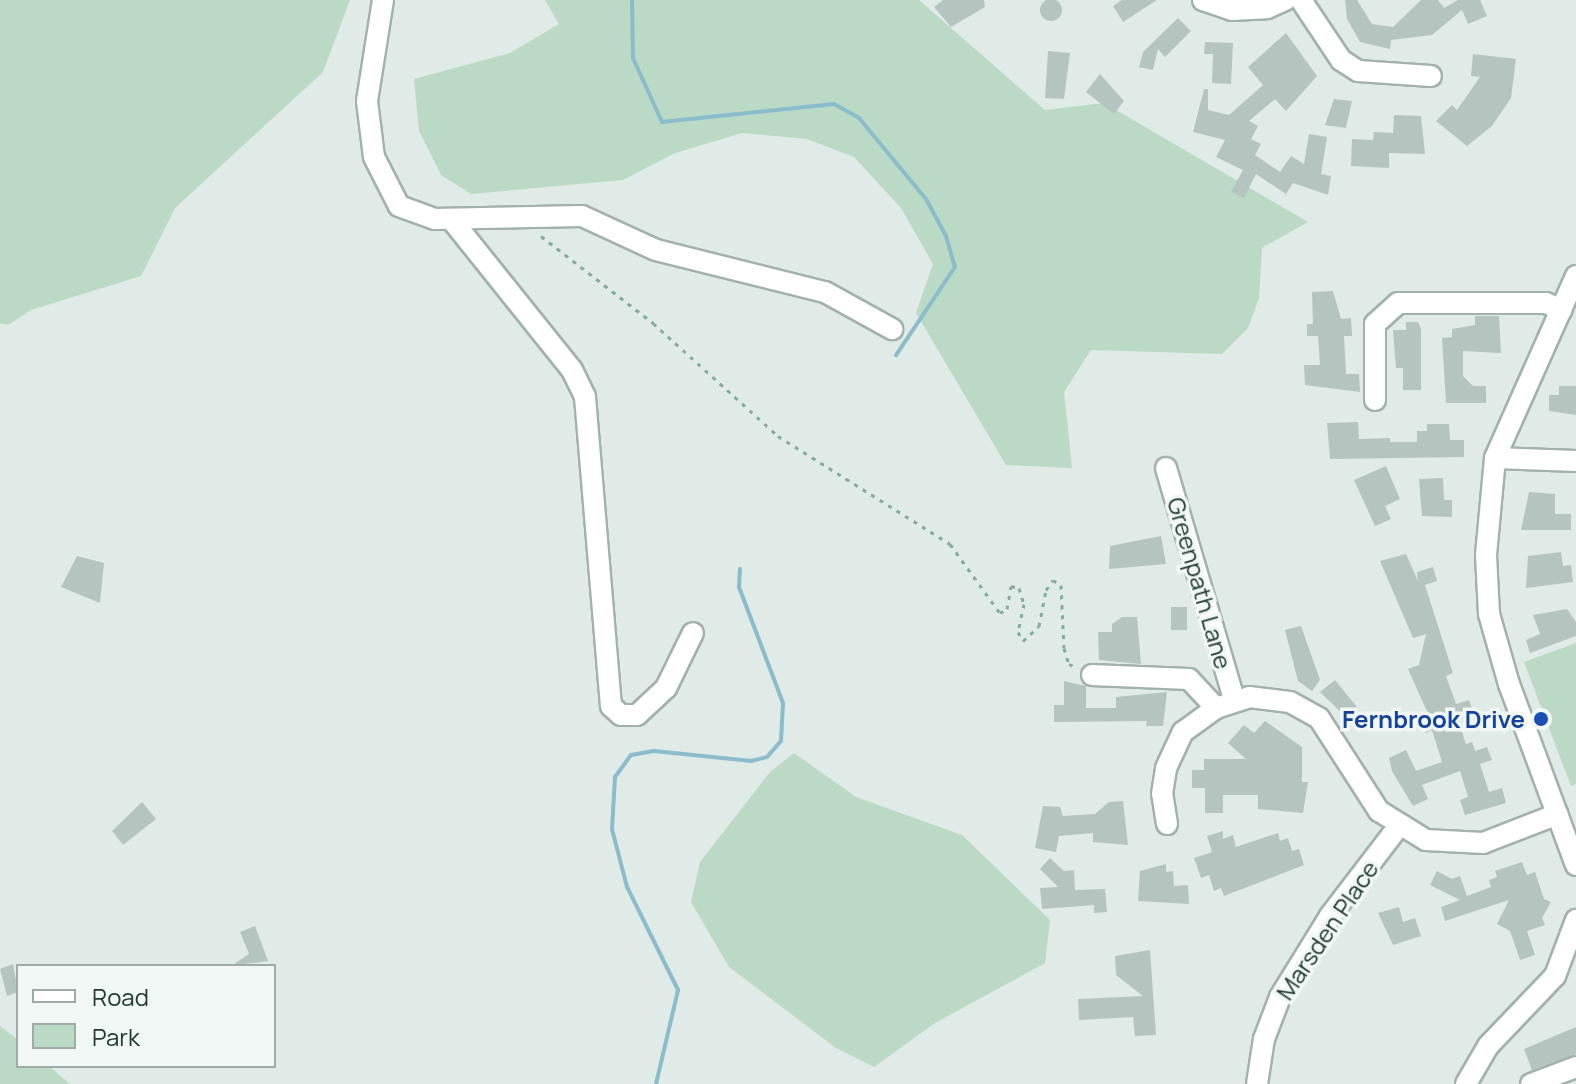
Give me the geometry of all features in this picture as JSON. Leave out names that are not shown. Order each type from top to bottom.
[{"type":"street","points":[[383,0],[367,101],[374,157],[399,206],[434,219],[582,216],[656,250],[825,292],[892,329]]},
{"type":"street","points":[[1203,0],[1232,10],[1267,8],[1285,0]]},
{"type":"street","points":[[1301,0],[1341,60],[1358,71],[1431,76]]},
{"type":"street","points":[[451,219],[572,370],[585,397],[611,706],[621,715],[637,715],[666,688],[693,633]]},
{"type":"street","points":[[1576,276],[1495,458],[1487,511],[1489,614],[1509,684],[1576,865]]},
{"type":"street","points":[[1375,400],[1375,324],[1398,303],[1546,303],[1561,310]]},
{"type":"street","points":[[1495,458],[1576,461]]},
{"type":"street","name":"Greenpath Lane","points":[[1166,468],[1225,703]]},
{"type":"street","points":[[1092,675],[1189,679],[1225,703]]},
{"type":"street","points":[[1167,824],[1162,794],[1175,746],[1199,717],[1225,703],[1270,698],[1307,708],[1332,731],[1379,811],[1398,827],[1426,840],[1464,846],[1558,814]]},
{"type":"street","name":"Marsden Place","points":[[1257,1084],[1264,1039],[1280,997],[1330,916],[1398,827]]},
{"type":"street","points":[[1466,1084],[1488,1046],[1555,976],[1576,920]]},
{"type":"street","points":[[1531,1084],[1576,1067]]},
{"type":"path","points":[[539,235],[653,323],[778,436],[950,544],[1000,613],[1007,609],[1011,586],[1019,588],[1024,604],[1018,632],[1023,641],[1039,626],[1046,590],[1053,580],[1061,585],[1069,664],[1092,675]]},
{"type":"green space","points":[[0,0],[350,0],[323,72],[175,208],[141,276],[31,310],[8,325],[0,323]]},
{"type":"green space","points":[[545,0],[919,0],[1045,110],[1104,103],[1308,222],[1262,248],[1259,298],[1248,328],[1222,354],[1091,350],[1064,392],[1072,468],[1006,465],[916,313],[933,264],[901,208],[854,157],[807,139],[742,133],[675,153],[623,180],[471,194],[441,175],[419,131],[414,79],[510,53],[559,24]]},
{"type":"green space","points":[[1576,643],[1576,784],[1571,786],[1524,662]]},
{"type":"green space","points":[[794,753],[856,797],[962,835],[1050,920],[1045,963],[935,1023],[874,1067],[836,1048],[729,967],[691,902],[700,862],[770,772]]},
{"type":"green space","points":[[0,1026],[16,1038],[16,1068],[51,1068],[70,1084],[0,1084]]},
{"type":"building","points":[[1047,-1],[1055,-1],[1062,10],[1055,21],[1047,21],[1040,14],[1040,6]]},
{"type":"building","points":[[943,0],[984,0],[985,7],[951,27],[934,7]]},
{"type":"building","points":[[1122,0],[1157,0],[1123,22],[1113,6]]},
{"type":"building","points":[[1345,0],[1357,0],[1372,24],[1393,27],[1421,0],[1438,0],[1444,8],[1458,0],[1480,0],[1487,16],[1468,24],[1462,10],[1432,35],[1391,40],[1390,49],[1360,42],[1347,19]]},
{"type":"building","points":[[1178,18],[1191,31],[1165,57],[1158,49],[1153,70],[1139,67],[1143,52]]},
{"type":"building","points":[[1286,33],[1317,76],[1286,111],[1275,99],[1249,121],[1258,126],[1251,139],[1261,144],[1255,155],[1280,172],[1291,156],[1304,164],[1309,134],[1327,137],[1321,174],[1331,176],[1328,195],[1293,183],[1286,194],[1256,174],[1244,198],[1231,192],[1243,170],[1216,157],[1225,140],[1193,132],[1204,89],[1208,89],[1208,110],[1229,115],[1263,85],[1248,67]]},
{"type":"building","points":[[1205,42],[1233,43],[1231,84],[1212,83],[1213,54],[1204,54]]},
{"type":"building","points":[[1048,51],[1070,53],[1064,99],[1045,98]]},
{"type":"building","points":[[1473,54],[1516,59],[1511,98],[1492,126],[1467,146],[1436,121],[1452,105],[1457,110],[1480,77],[1471,76]]},
{"type":"building","points":[[1100,74],[1124,101],[1114,114],[1086,92]]},
{"type":"building","points":[[1334,99],[1352,101],[1346,128],[1325,125]]},
{"type":"building","points":[[1394,115],[1421,116],[1425,154],[1389,153],[1389,168],[1351,166],[1352,139],[1373,140],[1374,132],[1393,133]]},
{"type":"building","points":[[1333,291],[1341,319],[1351,318],[1352,336],[1344,336],[1346,374],[1359,374],[1360,392],[1305,385],[1304,365],[1320,365],[1318,336],[1307,336],[1307,324],[1313,324],[1312,292]]},
{"type":"building","points":[[1475,316],[1499,316],[1501,353],[1463,351],[1463,376],[1473,386],[1486,386],[1486,403],[1446,403],[1442,338],[1452,337],[1452,329],[1475,325]]},
{"type":"building","points":[[1406,322],[1418,322],[1421,329],[1421,390],[1403,390],[1403,368],[1396,368],[1393,330],[1406,330]]},
{"type":"building","points":[[1559,386],[1576,386],[1576,415],[1549,411],[1549,395],[1559,395]]},
{"type":"building","points":[[1358,422],[1359,439],[1390,438],[1390,442],[1417,442],[1417,431],[1427,431],[1427,424],[1449,424],[1450,440],[1464,440],[1464,457],[1330,459],[1327,423]]},
{"type":"building","points":[[1386,466],[1400,499],[1385,506],[1391,519],[1375,526],[1354,480]]},
{"type":"building","points":[[1443,478],[1444,500],[1452,500],[1452,517],[1422,516],[1419,479]]},
{"type":"building","points":[[1529,492],[1555,494],[1555,514],[1571,514],[1571,530],[1521,530]]},
{"type":"building","points":[[1161,536],[1166,564],[1109,569],[1110,546]]},
{"type":"building","points":[[1561,552],[1563,566],[1571,565],[1573,582],[1526,588],[1528,556]]},
{"type":"building","points":[[1406,554],[1418,581],[1417,572],[1433,567],[1437,581],[1425,585],[1453,673],[1446,676],[1456,704],[1469,700],[1474,714],[1458,720],[1466,744],[1472,742],[1475,751],[1487,747],[1492,760],[1480,764],[1489,792],[1502,788],[1506,803],[1465,815],[1460,800],[1468,797],[1460,771],[1422,785],[1428,799],[1413,806],[1392,771],[1389,758],[1406,750],[1416,771],[1442,762],[1432,730],[1426,733],[1421,721],[1430,718],[1408,669],[1419,665],[1426,634],[1413,638],[1380,561]]},
{"type":"building","points":[[77,556],[104,563],[100,603],[61,587]]},
{"type":"building","points":[[1171,607],[1187,607],[1187,630],[1171,630]]},
{"type":"building","points":[[1567,609],[1576,622],[1576,636],[1530,653],[1526,640],[1540,634],[1533,615]]},
{"type":"building","points":[[1122,617],[1137,617],[1141,664],[1099,660],[1098,632],[1112,632],[1112,624]]},
{"type":"building","points":[[1301,626],[1320,680],[1312,691],[1298,681],[1285,630]]},
{"type":"building","points":[[1335,680],[1357,707],[1346,717],[1320,692]]},
{"type":"building","points":[[1064,681],[1086,686],[1086,708],[1116,708],[1116,697],[1167,692],[1163,726],[1146,726],[1147,721],[1054,722],[1054,705],[1064,705]]},
{"type":"building","points":[[1265,721],[1302,747],[1302,782],[1308,782],[1303,813],[1258,809],[1258,795],[1223,795],[1223,813],[1205,813],[1205,788],[1192,788],[1192,770],[1204,770],[1204,759],[1246,759],[1228,743],[1244,725],[1254,733]]},
{"type":"building","points":[[1123,801],[1128,845],[1093,842],[1093,833],[1059,836],[1056,852],[1035,848],[1043,806],[1060,807],[1063,816],[1095,814],[1109,802]]},
{"type":"building","points":[[142,802],[156,819],[123,845],[112,831]]},
{"type":"building","points":[[1223,831],[1223,839],[1233,835],[1236,847],[1278,833],[1280,841],[1288,838],[1292,851],[1299,849],[1304,865],[1224,896],[1221,888],[1214,891],[1209,875],[1201,878],[1194,858],[1212,852],[1207,836]]},
{"type":"building","points":[[1050,858],[1064,871],[1074,870],[1075,890],[1105,889],[1107,912],[1094,913],[1094,905],[1042,909],[1040,888],[1058,887],[1040,869]]},
{"type":"building","points":[[1522,862],[1527,875],[1535,872],[1544,899],[1551,902],[1542,918],[1545,925],[1527,931],[1535,955],[1520,960],[1510,931],[1497,924],[1509,900],[1445,921],[1441,907],[1460,900],[1430,885],[1437,871],[1452,879],[1460,876],[1467,896],[1491,887],[1489,880],[1497,877],[1495,871]]},
{"type":"building","points":[[1166,864],[1166,872],[1173,871],[1174,886],[1188,885],[1189,904],[1138,901],[1140,871]]},
{"type":"building","points":[[1399,907],[1403,922],[1415,918],[1421,936],[1393,945],[1378,913]]},
{"type":"building","points":[[255,926],[268,961],[234,964],[249,954],[240,932]]},
{"type":"building","points":[[1150,950],[1156,1035],[1135,1036],[1133,1017],[1079,1020],[1078,999],[1143,996],[1116,975],[1115,956]]},
{"type":"building","points":[[13,964],[16,993],[7,996],[0,969]]},
{"type":"building","points":[[1576,1027],[1576,1054],[1532,1070],[1524,1049]]},
{"type":"waterway","points":[[632,0],[633,58],[662,122],[834,104],[859,118],[926,199],[946,236],[955,267],[896,355]]},
{"type":"waterway","points":[[656,1084],[678,990],[627,887],[612,829],[615,777],[631,755],[654,751],[751,761],[767,757],[781,741],[783,703],[739,587],[740,569]]},
{"type":"place","name":"Fernbrook Drive","points":[[1541,719]]}]
